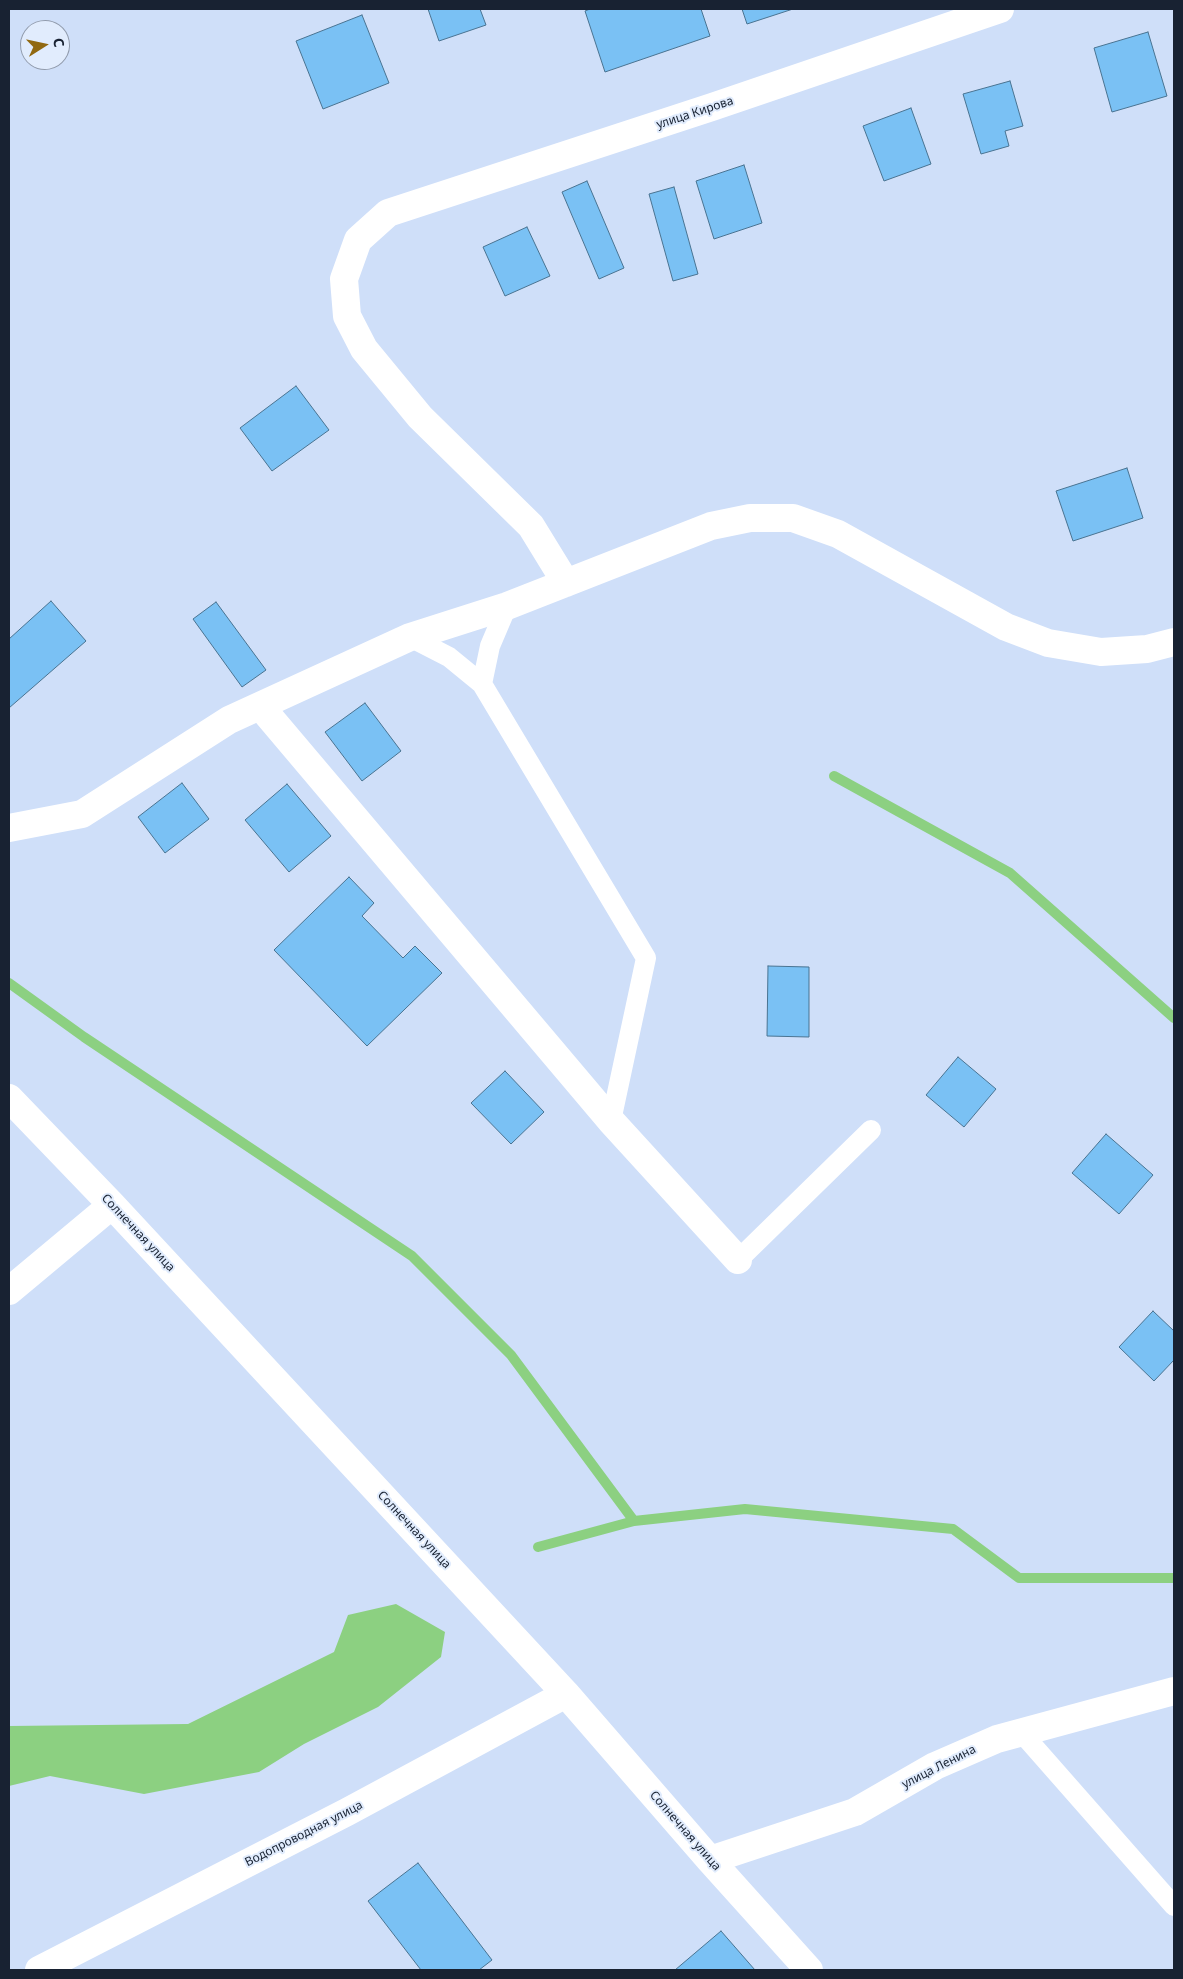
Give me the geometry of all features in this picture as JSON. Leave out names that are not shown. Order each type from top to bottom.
[{"type":"street","name":"улица Кирова","points":[[566,583],[531,526],[420,417],[364,349],[347,316],[344,279],[358,240],[388,213],[712,107],[1000,9]]},
{"type":"street","points":[[9,828],[82,814],[229,720],[261,707],[410,637],[507,606],[711,526],[750,518],[793,518],[838,534],[1006,627],[1048,643],[1101,652],[1147,649],[1174,642]]},
{"type":"street","points":[[261,707],[611,1121],[738,1260]]},
{"type":"street","name":"Солнечная улица","points":[[9,1098],[112,1205],[566,1694],[710,1860],[809,1970]]},
{"type":"street","points":[[9,1291],[112,1205]]},
{"type":"street","name":"улица Ленина","points":[[710,1860],[855,1812],[936,1766],[997,1739],[1174,1691]]},
{"type":"street","name":"Водопроводная улица","points":[[39,1970],[347,1812],[566,1694]]},
{"type":"lane","points":[[482,684],[490,646],[507,606]]},
{"type":"lane","points":[[410,637],[449,657],[482,684],[646,958],[611,1121]]},
{"type":"lane","points":[[738,1260],[871,1130]]},
{"type":"lane","points":[[1021,1732],[1174,1906]]},
{"type":"shaded area","points":[[396,1604],[445,1632],[441,1657],[378,1707],[304,1744],[259,1772],[144,1794],[50,1776],[9,1786],[9,1726],[188,1724],[334,1652],[348,1615]]},
{"type":"building","points":[[428,9],[480,9],[486,25],[439,41]]},
{"type":"building","points":[[590,9],[701,9],[710,36],[605,72],[585,11]]},
{"type":"building","points":[[742,9],[793,9],[747,24]]},
{"type":"building","points":[[362,15],[389,83],[323,109],[296,41]]},
{"type":"building","points":[[1148,32],[1167,96],[1112,112],[1094,48]]},
{"type":"building","points":[[1010,81],[1023,126],[1005,131],[1009,146],[981,154],[963,94]]},
{"type":"building","points":[[911,108],[931,164],[884,181],[863,126]]},
{"type":"building","points":[[744,165],[762,223],[714,239],[696,181]]},
{"type":"building","points":[[587,181],[624,268],[599,279],[562,192]]},
{"type":"building","points":[[674,187],[698,274],[673,281],[649,194]]},
{"type":"building","points":[[527,227],[550,276],[505,296],[483,247]]},
{"type":"building","points":[[296,386],[329,430],[272,471],[240,428]]},
{"type":"building","points":[[1127,468],[1143,518],[1073,541],[1056,491]]},
{"type":"building","points":[[51,601],[86,641],[9,708],[9,639]]},
{"type":"building","points":[[216,602],[266,670],[242,687],[193,619]]},
{"type":"building","points":[[365,703],[401,751],[362,781],[325,732]]},
{"type":"building","points":[[182,783],[209,819],[165,853],[138,817]]},
{"type":"building","points":[[287,784],[331,836],[289,872],[245,820]]},
{"type":"building","points":[[349,877],[374,903],[362,916],[403,958],[415,946],[442,973],[367,1046],[274,950]]},
{"type":"building","points":[[768,966],[809,967],[809,1037],[767,1036]]},
{"type":"building","points":[[958,1057],[996,1089],[964,1127],[926,1095]]},
{"type":"building","points":[[505,1071],[544,1112],[511,1144],[471,1103]]},
{"type":"building","points":[[1106,1134],[1153,1175],[1119,1214],[1072,1173]]},
{"type":"building","points":[[1153,1311],[1174,1331],[1174,1360],[1154,1381],[1119,1347]]},
{"type":"building","points":[[418,1863],[492,1960],[479,1970],[421,1970],[368,1901]]},
{"type":"building","points":[[721,1931],[755,1970],[675,1970]]},
{"type":"waterway","points":[[834,776],[1010,873],[1174,1018]]},
{"type":"waterway","points":[[9,983],[84,1037],[412,1256],[511,1355],[634,1521]]},
{"type":"waterway","points":[[538,1547],[634,1521],[745,1509],[953,1529],[1019,1578],[1174,1578]]}]
